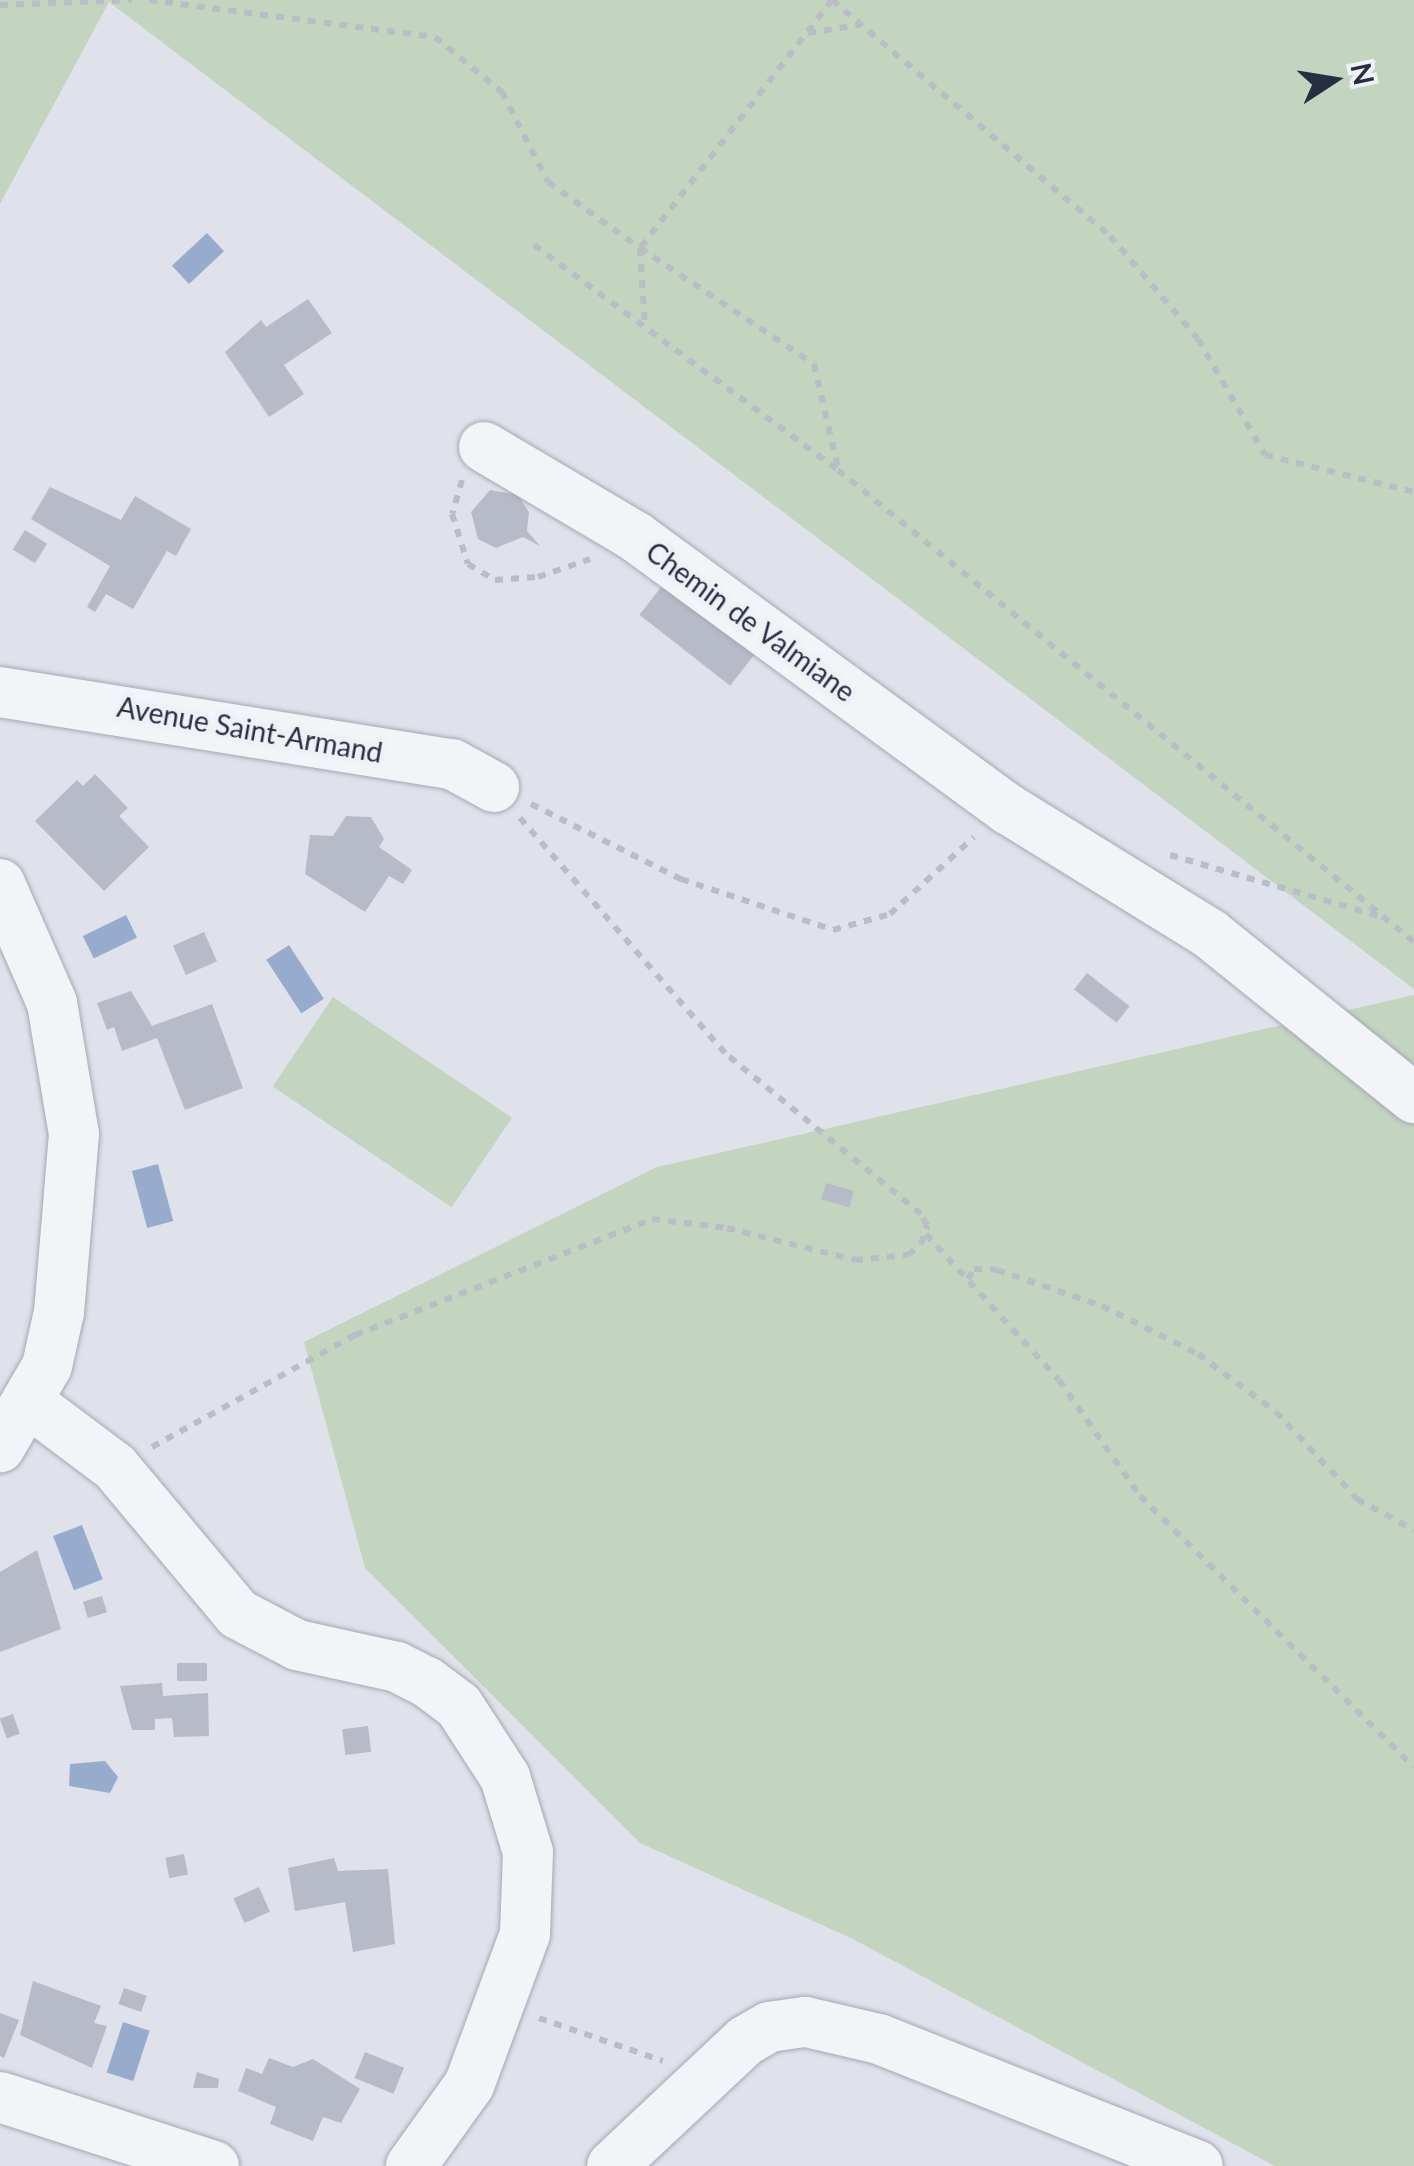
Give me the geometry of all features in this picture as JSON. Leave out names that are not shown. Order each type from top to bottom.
[{"type":"street","name":"Chemin de Valmiane","points":[[484,447],[636,538],[1008,808],[1210,934],[1414,1098]]},
{"type":"street","name":"Avenue Saint-Armand","points":[[0,692],[452,764],[494,787]]},
{"type":"street","points":[[0,884],[52,1003],[74,1134],[59,1312],[31,1404],[0,1447]]},
{"type":"street","points":[[31,1404],[115,1467],[238,1614],[297,1645],[397,1666],[459,1706],[486,1741],[516,1806],[529,1870],[525,1934],[504,1996],[452,2117],[411,2166]]},
{"type":"street","points":[[612,2166],[713,2066],[769,2027],[834,2026],[1198,2166]]},
{"type":"street","points":[[0,2098],[214,2166]]},
{"type":"path","points":[[0,5],[132,0]]},
{"type":"path","points":[[149,0],[435,37],[502,92],[548,182],[814,364],[838,470]]},
{"type":"path","points":[[646,327],[640,248],[832,0],[858,25],[958,100],[1110,236],[1198,339],[1265,455],[1414,492]]},
{"type":"path","points":[[808,33],[858,25]]},
{"type":"path","points":[[534,245],[838,470],[1414,942]]},
{"type":"path","points":[[484,447],[452,514],[468,564],[495,580],[538,577],[636,538]]},
{"type":"path","points":[[494,787],[681,879],[833,930],[890,914],[1008,808]]},
{"type":"path","points":[[494,787],[725,1054],[921,1214],[926,1234],[1059,1380],[1140,1496],[1414,1767]]},
{"type":"path","points":[[1159,852],[1384,918]]},
{"type":"path","points":[[115,1467],[355,1335],[642,1222],[727,1228],[855,1260],[908,1256],[926,1234]]},
{"type":"path","points":[[968,1279],[974,1269],[997,1270],[1102,1306],[1198,1354],[1276,1412],[1358,1500],[1414,1530]]},
{"type":"path","points":[[504,1996],[582,2039],[644,2060],[713,2066]]},
{"type":"green space","points":[[0,0],[1414,0],[1414,989],[109,2],[0,204]]},
{"type":"green space","points":[[1414,995],[1414,2166],[1275,2166],[853,1939],[640,1843],[365,1568],[304,1342],[657,1167]]},
{"type":"green space","points":[[333,997],[512,1118],[452,1207],[273,1087]]},
{"type":"water","points":[[207,233],[224,251],[189,284],[172,266]]},
{"type":"water","points":[[126,915],[137,937],[94,959],[83,936]]},
{"type":"water","points":[[289,945],[324,999],[301,1013],[266,960]]},
{"type":"water","points":[[158,1164],[173,1221],[147,1228],[132,1171]]},
{"type":"water","points":[[82,1525],[103,1579],[74,1590],[53,1536]]},
{"type":"water","points":[[105,1761],[118,1777],[110,1793],[69,1786],[70,1764]]},
{"type":"water","points":[[123,2022],[150,2031],[133,2081],[107,2072]]},
{"type":"building","points":[[308,299],[332,333],[284,365],[304,394],[269,417],[225,352],[261,320],[266,327]]},
{"type":"building","points":[[50,487],[121,520],[135,496],[191,529],[176,556],[167,551],[133,609],[106,594],[95,612],[87,607],[110,566],[31,519]]},
{"type":"building","points":[[490,490],[518,495],[529,512],[527,531],[540,546],[523,537],[496,548],[478,539],[471,512]]},
{"type":"building","points":[[25,530],[47,544],[35,563],[13,550]]},
{"type":"building","points":[[669,577],[760,648],[730,686],[639,615]]},
{"type":"building","points":[[95,774],[128,808],[119,816],[149,847],[104,891],[35,821],[77,780],[83,786]]},
{"type":"building","points":[[346,816],[371,817],[384,839],[379,847],[412,870],[403,884],[389,876],[365,912],[305,874],[310,835],[333,836]]},
{"type":"building","points":[[204,932],[217,961],[186,975],[173,946]]},
{"type":"building","points":[[1087,973],[1130,1006],[1117,1023],[1074,990]]},
{"type":"building","points":[[131,991],[152,1026],[212,1004],[243,1088],[185,1110],[157,1038],[122,1051],[114,1027],[107,1030],[97,1003]]},
{"type":"building","points":[[826,1183],[854,1191],[849,1207],[821,1199]]},
{"type":"building","points":[[37,1550],[61,1629],[0,1652],[0,1572]]},
{"type":"building","points":[[102,1596],[107,1612],[88,1618],[83,1602]]},
{"type":"building","points":[[177,1663],[207,1663],[207,1681],[177,1681]]},
{"type":"building","points":[[162,1683],[163,1696],[208,1693],[209,1736],[174,1737],[172,1718],[155,1719],[155,1730],[132,1730],[120,1686]]},
{"type":"building","points":[[13,1714],[20,1734],[7,1738],[0,1718]]},
{"type":"building","points":[[368,1726],[371,1752],[345,1755],[342,1729]]},
{"type":"building","points":[[184,1854],[188,1875],[169,1878],[165,1858]]},
{"type":"building","points":[[334,1858],[338,1871],[388,1869],[395,1944],[353,1952],[345,1902],[295,1911],[288,1868]]},
{"type":"building","points":[[259,1887],[270,1912],[244,1923],[233,1898]]},
{"type":"building","points":[[33,1981],[101,2006],[94,2023],[107,2026],[92,2068],[20,2035]]},
{"type":"building","points":[[124,1988],[147,1996],[141,2012],[118,2004]]},
{"type":"building","points":[[0,2013],[19,2020],[4,2058],[0,2056]]},
{"type":"building","points":[[365,2052],[404,2068],[393,2094],[355,2078]]},
{"type":"building","points":[[269,2058],[293,2067],[313,2059],[360,2089],[341,2123],[323,2117],[313,2141],[270,2124],[276,2107],[238,2091],[246,2068],[262,2074]]},
{"type":"building","points":[[197,2072],[219,2079],[218,2088],[193,2088]]}]
